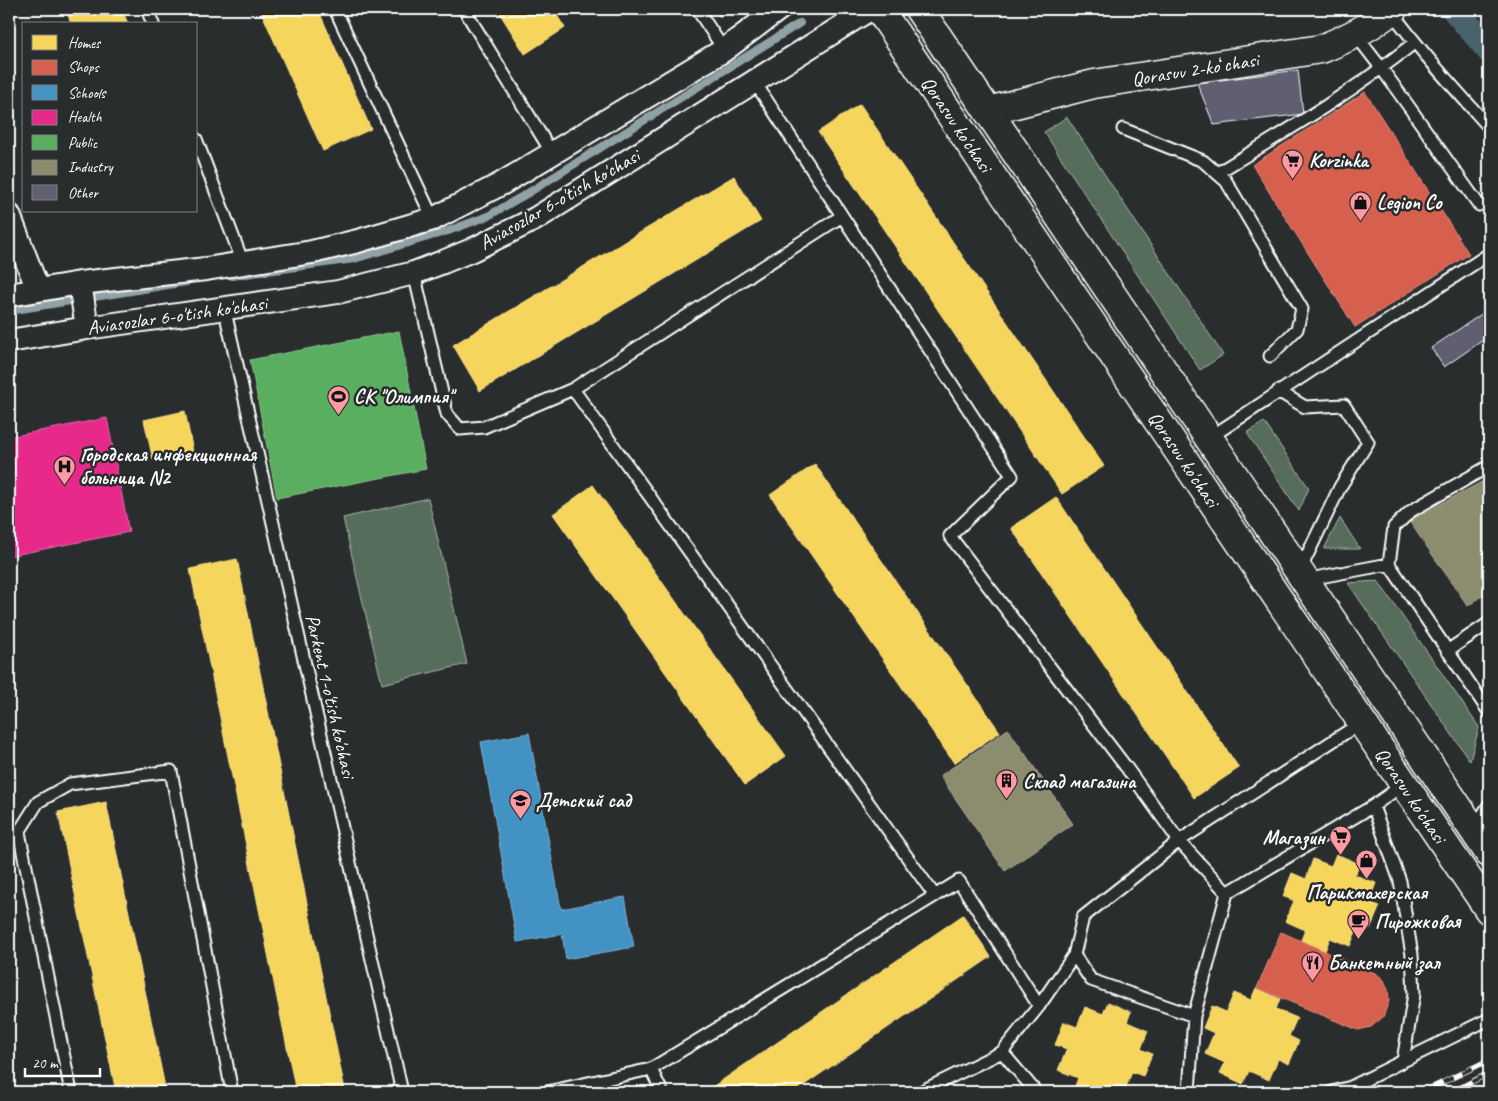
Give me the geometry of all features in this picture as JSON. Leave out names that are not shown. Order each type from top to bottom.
[{"type":"main road","name":"Qorasuv ko'chasi","points":[[879,9],[1489,910]]},
{"type":"main road","name":"Qorasuv ko'chasi","points":[[919,9],[1489,853]]},
{"type":"main road","name":"Qorasuv 2-koʻchasi","points":[[988,111],[1094,84],[1321,49],[1354,34],[1391,10]]},
{"type":"street","name":"Aviasozlar 6-o'tish ko'chasi","points":[[9,295],[206,269],[335,248],[433,219],[501,184],[724,50],[779,9]]},
{"type":"street","name":"Aviasozlar 6-o'tish ko'chasi","points":[[9,341],[86,323],[338,292],[414,273],[472,250],[535,219],[870,9]]},
{"type":"street","points":[[9,215],[38,290]]},
{"type":"street","points":[[81,287],[86,323]]},
{"type":"lane","points":[[147,9],[152,22]]},
{"type":"lane","points":[[335,9],[433,219]]},
{"type":"lane","points":[[464,9],[552,153]]},
{"type":"lane","points":[[697,9],[724,50]]},
{"type":"lane","points":[[1391,10],[1414,43],[1489,127]]},
{"type":"lane","points":[[1354,34],[1382,69],[1479,205]]},
{"type":"lane","points":[[1217,173],[1330,104],[1382,69],[1414,43]]},
{"type":"lane","points":[[754,81],[1012,476],[950,536],[1126,768],[1178,841],[1227,894]]},
{"type":"lane","points":[[1123,129],[1203,161],[1226,181],[1302,309],[1297,329],[1270,356]]},
{"type":"lane","points":[[198,144],[243,263]]},
{"type":"lane","points":[[414,273],[447,414],[460,429],[484,427],[573,389],[842,216]]},
{"type":"lane","points":[[1208,438],[1489,254]]},
{"type":"lane","name":"Parkent 1-o'tish ko'chasi","points":[[224,307],[402,1092]]},
{"type":"lane","points":[[573,389],[935,896]]},
{"type":"lane","points":[[1278,391],[1305,407],[1344,405],[1368,442],[1340,488],[1302,576]]},
{"type":"lane","points":[[1489,466],[1412,511],[1394,527],[1389,564],[1489,712]]},
{"type":"lane","points":[[1302,576],[1389,564]]},
{"type":"lane","points":[[1447,651],[1489,623]]},
{"type":"lane","points":[[920,1092],[1002,1052],[1074,955],[1083,917],[1178,841],[1362,722]]},
{"type":"lane","points":[[71,1092],[14,833],[38,802],[70,784],[171,771],[232,1092]]},
{"type":"lane","points":[[1189,1092],[1194,1016],[1227,894],[1372,806],[1404,784]]},
{"type":"lane","points":[[1473,830],[1489,805]]},
{"type":"lane","points":[[1372,806],[1400,881],[1412,955],[1414,994],[1403,1061]]},
{"type":"lane","points":[[547,1092],[651,1069],[958,881],[1038,1006]]},
{"type":"lane","points":[[1074,955],[1091,980],[1194,1016]]},
{"type":"lane","points":[[1332,1092],[1351,1086],[1489,1019]]},
{"type":"lane","points":[[1002,1052],[1036,1092]]},
{"type":"lane","points":[[651,1069],[662,1092]]},
{"type":"green space","points":[[1067,117],[1223,355],[1200,370],[1044,132]]},
{"type":"green space","points":[[1264,422],[1309,488],[1299,511],[1247,433]]},
{"type":"green space","points":[[428,498],[467,664],[382,684],[343,518]]},
{"type":"green space","points":[[1340,518],[1360,549],[1324,549]]},
{"type":"green space","points":[[1378,581],[1479,727],[1470,761],[1348,583]]},
{"type":"building: Homes","points":[[66,9],[122,9],[127,22],[70,22]]},
{"type":"building: Homes","points":[[260,9],[318,9],[371,129],[323,151]]},
{"type":"building: Homes","points":[[497,9],[553,9],[565,28],[525,54]]},
{"type":"building: Homes","points":[[860,104],[1104,466],[1062,494],[818,132]]},
{"type":"building: Homes","points":[[734,176],[761,221],[480,391],[453,345]]},
{"type":"building: Homes","points":[[185,411],[193,452],[153,460],[144,420]]},
{"type":"building: Homes","points":[[815,464],[1000,732],[954,763],[770,495]]},
{"type":"building: Homes","points":[[593,485],[786,756],[745,785],[553,514]]},
{"type":"building: Homes","points":[[1056,497],[1239,768],[1194,798],[1011,528]]},
{"type":"building: Homes","points":[[237,559],[345,1090],[333,1092],[296,1092],[190,569]]},
{"type":"building: Homes","points":[[106,802],[166,1092],[116,1092],[58,812]]},
{"type":"building: Homes","points":[[1336,854],[1360,864],[1355,875],[1376,883],[1369,902],[1380,906],[1370,929],[1359,924],[1350,946],[1330,938],[1325,951],[1301,940],[1305,930],[1285,921],[1294,901],[1283,896],[1292,873],[1306,879],[1313,859],[1331,866]]},
{"type":"building: Homes","points":[[963,915],[991,957],[794,1092],[705,1092]]},
{"type":"building: Homes","points":[[1256,988],[1280,999],[1276,1009],[1297,1018],[1289,1036],[1299,1041],[1289,1064],[1278,1059],[1269,1080],[1249,1071],[1243,1084],[1220,1073],[1225,1063],[1205,1054],[1214,1033],[1203,1028],[1212,1006],[1226,1012],[1234,993],[1251,1000]]},
{"type":"building: Homes","points":[[1108,1002],[1131,1012],[1127,1022],[1148,1031],[1141,1049],[1152,1054],[1143,1076],[1132,1072],[1124,1092],[1104,1086],[1101,1092],[1082,1092],[1074,1089],[1078,1078],[1058,1070],[1067,1049],[1055,1045],[1064,1022],[1077,1027],[1085,1007],[1103,1014]]},
{"type":"building: Shops","points":[[714,9],[731,9],[720,17]]},
{"type":"building: Shops","points":[[1365,92],[1469,254],[1355,327],[1252,165]]},
{"type":"building: Shops","points":[[1281,932],[1377,974],[1384,980],[1388,990],[1389,1001],[1383,1017],[1371,1027],[1358,1030],[1257,988]]},
{"type":"building: Schools","name":"Детский сад","points":[[529,733],[561,909],[625,897],[634,947],[566,959],[562,934],[517,942],[481,742]]},
{"type":"building: Health","name":"Городская инфекционная больница N2","points":[[107,418],[129,532],[9,556],[9,437]]},
{"type":"building: Public","name":"СК \"Олимпия\"","points":[[399,331],[426,469],[277,498],[250,360]]},
{"type":"building: Industry","points":[[1489,478],[1489,591],[1468,606],[1409,521]]},
{"type":"building: Industry","name":"Склад магазина","points":[[1008,729],[1073,824],[1005,871],[940,776]]},
{"type":"building: Other","points":[[1298,70],[1303,114],[1214,125],[1197,83]]},
{"type":"building: Other","points":[[1489,309],[1489,336],[1444,367],[1431,348]]},
{"type":"waterway","points":[[1454,9],[1489,50]]},
{"type":"waterway","points":[[232,276],[354,259],[448,231],[488,216],[800,23]]},
{"type":"waterway","points":[[9,311],[186,282]]},
{"type":"railway","points":[[1423,1092],[1489,1060]]},
{"type":"railway","points":[[1452,1092],[1489,1073]]},
{"type":"place","name":"Korzinka","points":[[1293,179]]},
{"type":"place","name":"Legion Co","points":[[1361,221]]},
{"type":"place","name":"СК \"Олимпия\"","points":[[338,415]]},
{"type":"place","name":"Городская инфекционная больница N2","points":[[64,485]]},
{"type":"place","name":"Склад магазина","points":[[1007,800]]},
{"type":"place","name":"Детский сад","points":[[520,819]]},
{"type":"place","name":"Магазин","points":[[1341,856]]},
{"type":"place","name":"Парикмахерская","points":[[1367,879]]},
{"type":"place","name":"Пирожковая","points":[[1359,940]]},
{"type":"place","name":"Банкетный зал","points":[[1312,981]]}]
